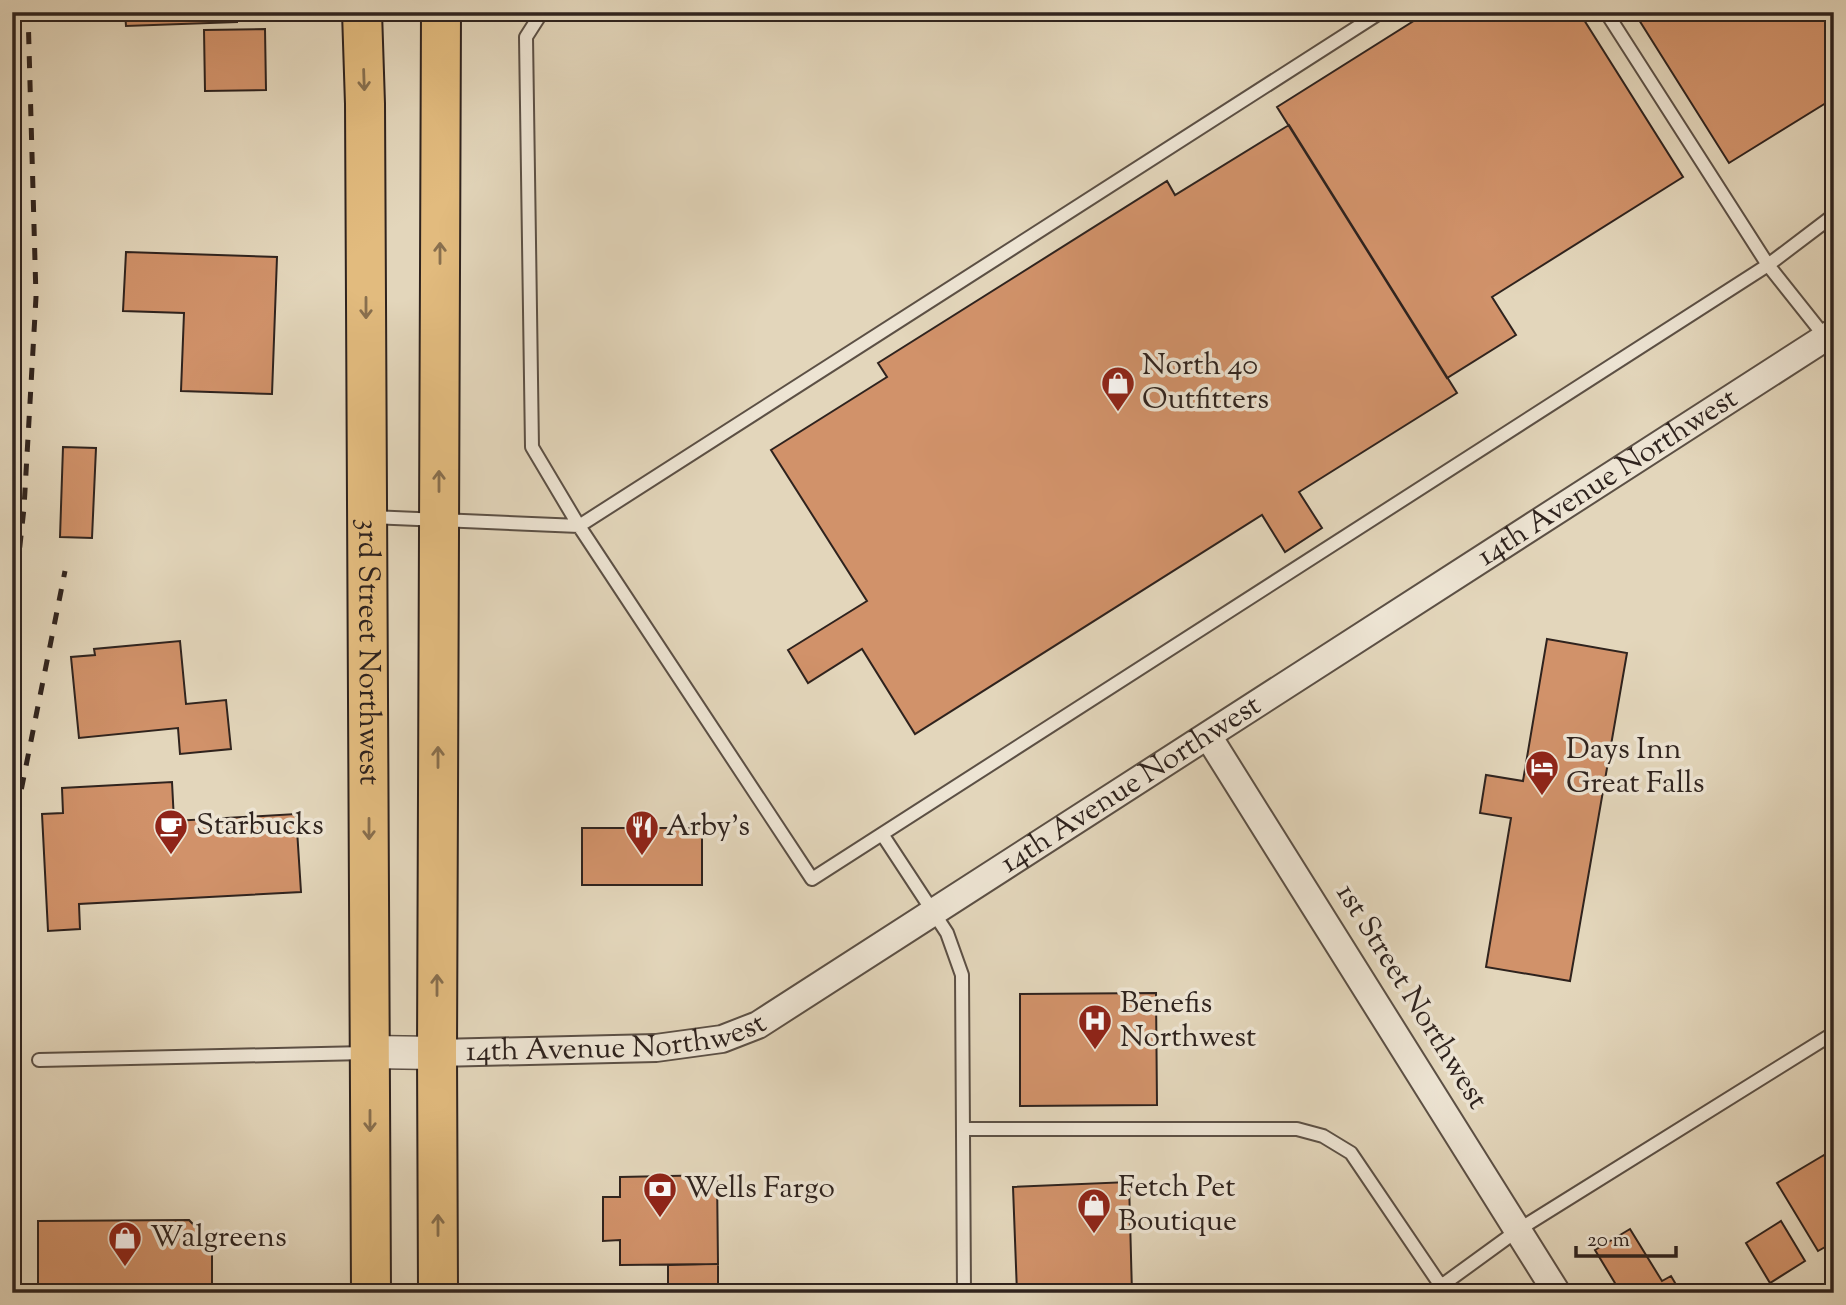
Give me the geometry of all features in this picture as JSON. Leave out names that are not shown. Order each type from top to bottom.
[{"type":"highway","name":"3rd Street Northwest","points":[[362,12],[368,517],[371,1293]]},
{"type":"highway","points":[[438,1293],[441,12]]},
{"type":"street","name":"14th Avenue Northwest","points":[[370,1052],[656,1048],[722,1039],[758,1025],[1830,335]]},
{"type":"street","name":"1st Street Northwest","points":[[1208,736],[1557,1293]]},
{"type":"lane","points":[[542,12],[526,37],[532,447],[579,526],[812,879],[1769,265],[1834,215]]},
{"type":"lane","points":[[368,517],[579,526],[1381,12]]},
{"type":"lane","points":[[1606,12],[1769,265],[1830,335]]},
{"type":"lane","points":[[882,834],[947,933],[962,975],[964,1293]]},
{"type":"lane","points":[[963,1129],[1297,1129],[1323,1136],[1352,1153],[1438,1289],[1518,1230],[1834,1033]]},
{"type":"lane","points":[[39,1060],[370,1052]]},
{"type":"lane","points":[[728,1293],[756,1292]]},
{"type":"building","points":[[125,12],[237,12],[237,22],[126,26]]},
{"type":"building","points":[[1428,12],[1579,12],[1683,177],[1492,297],[1516,335],[1447,378],[1277,107]]},
{"type":"building","points":[[1634,12],[1834,12],[1834,98],[1729,163]]},
{"type":"building","points":[[265,29],[266,90],[205,91],[204,30]]},
{"type":"building","points":[[1289,125],[1457,393],[1299,492],[1322,528],[1285,552],[1262,515],[915,734],[862,649],[808,683],[788,650],[867,601],[771,450],[887,377],[878,363],[1167,181],[1175,195]]},
{"type":"building","points":[[126,252],[277,257],[272,394],[181,391],[184,313],[123,311]]},
{"type":"building","points":[[63,447],[96,448],[92,538],[60,537]]},
{"type":"building","name":"Days Inn Great Falls","points":[[1547,639],[1627,653],[1570,981],[1486,967],[1511,818],[1480,813],[1486,775],[1523,781]]},
{"type":"building","points":[[180,641],[186,704],[226,700],[231,749],[180,754],[178,728],[79,738],[71,657],[95,655],[94,649]]},
{"type":"building","name":"Starbucks","points":[[172,782],[174,821],[296,814],[301,892],[79,904],[80,929],[48,931],[42,814],[63,813],[62,788]]},
{"type":"building","name":"Arby's","points":[[582,828],[702,828],[702,885],[582,885]]},
{"type":"building","points":[[1156,993],[1157,1105],[1020,1106],[1020,994]]},
{"type":"building","points":[[1824,1155],[1834,1170],[1834,1242],[1818,1251],[1777,1183]]},
{"type":"building","name":"Wells Fargo","points":[[717,1175],[718,1264],[620,1265],[620,1240],[603,1241],[603,1197],[620,1197],[620,1177]]},
{"type":"building","points":[[1129,1182],[1132,1293],[1017,1293],[1013,1187]]},
{"type":"building","name":"Walgreens","points":[[189,1220],[212,1244],[212,1293],[38,1293],[38,1221]]},
{"type":"building","points":[[1781,1221],[1805,1261],[1770,1283],[1746,1243]]},
{"type":"building","points":[[1630,1229],[1662,1281],[1671,1276],[1681,1293],[1621,1293],[1595,1250]]},
{"type":"building","points":[[718,1264],[718,1293],[668,1293],[668,1265]]},
{"type":"railway","points":[[12,619],[24,508],[36,297],[28,12]]},
{"type":"railway","points":[[12,836],[65,571]]},
{"type":"place","name":"North 40 Outfitters","points":[[1118,413]]},
{"type":"place","name":"Days Inn Great Falls","points":[[1542,797]]},
{"type":"place","name":"Starbucks","points":[[171,856]]},
{"type":"place","name":"Arby's","points":[[642,857]]},
{"type":"place","name":"Benefis Northwest","points":[[1095,1051]]},
{"type":"place","name":"Wells Fargo","points":[[660,1219]]},
{"type":"place","name":"Fetch Pet Boutique","points":[[1094,1235]]},
{"type":"place","name":"Walgreens","points":[[125,1268]]}]
